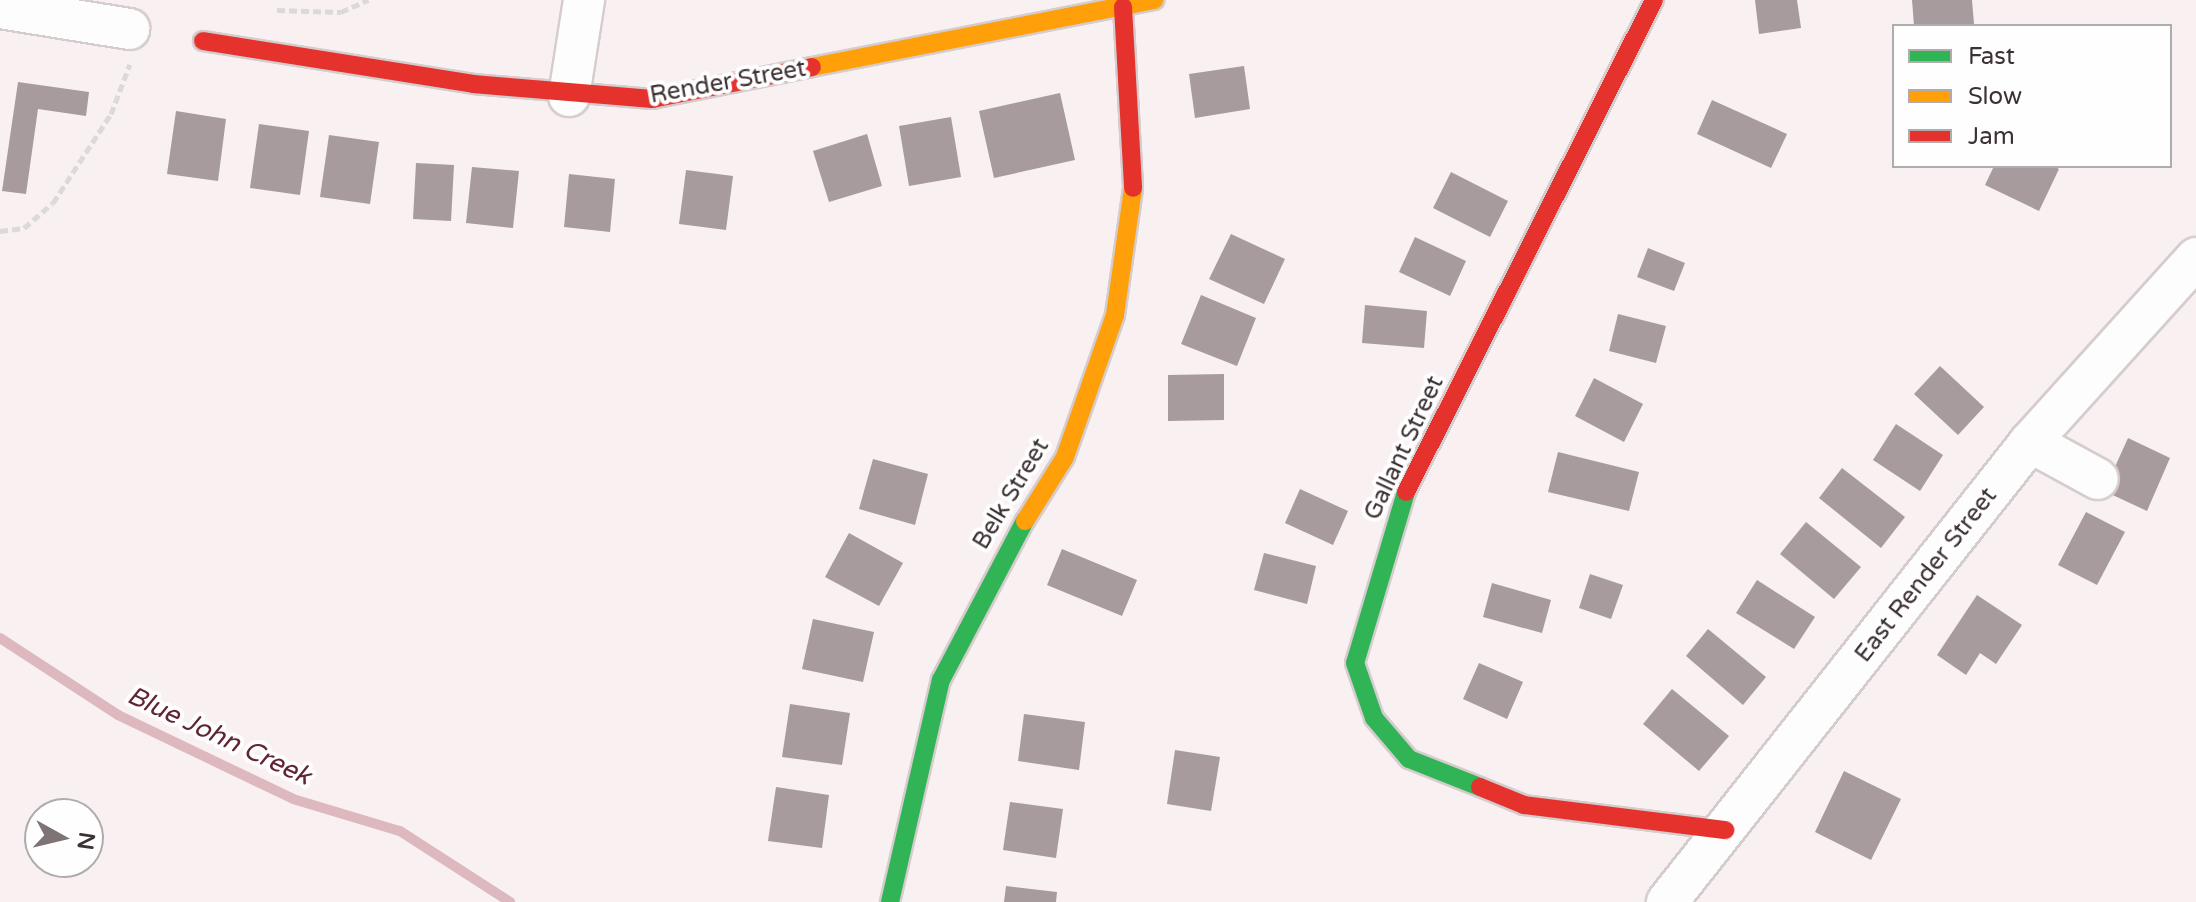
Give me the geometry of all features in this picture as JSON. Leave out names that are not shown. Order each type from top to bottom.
[{"type":"street","points":[[569,96],[584,0]]},
{"type":"street","name":"Render Street","points":[[203,41],[569,96],[652,99],[1154,0]]},
{"type":"street","name":"Gallant Street","points":[[1654,0],[1397,510],[1355,663],[1374,718],[1409,759],[1524,805],[1725,830]]},
{"type":"street","name":"Belk Street","points":[[890,902],[941,680],[990,577],[1065,457],[1115,315],[1134,200],[1123,7]]},
{"type":"street","points":[[0,8],[132,43]]},
{"type":"street","name":"East Render Street","points":[[1667,902],[2030,442],[2196,258]]},
{"type":"street","points":[[2030,442],[2098,479]]},
{"type":"path","points":[[259,9],[341,12],[368,0]]},
{"type":"path","points":[[0,231],[24,228],[78,171],[132,43]]},
{"type":"building","points":[[1755,0],[1797,0],[1801,28],[1759,34]]},
{"type":"building","points":[[1912,0],[1972,0],[1974,24],[1914,24]]},
{"type":"building","points":[[1244,66],[1250,109],[1195,118],[1189,74]]},
{"type":"building","points":[[18,82],[89,92],[86,116],[38,109],[26,194],[2,191]]},
{"type":"building","points":[[1060,93],[1075,160],[994,178],[979,111]]},
{"type":"building","points":[[1712,100],[1787,134],[1771,168],[1697,134]]},
{"type":"building","points":[[176,111],[226,119],[218,181],[167,174]]},
{"type":"building","points":[[951,117],[961,177],[909,186],[899,126]]},
{"type":"building","points":[[259,124],[309,131],[300,195],[250,188]]},
{"type":"building","points":[[867,134],[882,186],[829,202],[813,151]]},
{"type":"building","points":[[329,135],[379,142],[370,204],[320,197]]},
{"type":"building","points":[[416,163],[454,165],[451,221],[413,219]]},
{"type":"building","points":[[472,167],[519,171],[513,228],[466,223]]},
{"type":"building","points":[[1993,168],[2059,169],[2039,211],[1985,185]]},
{"type":"building","points":[[686,170],[733,176],[726,230],[679,224]]},
{"type":"building","points":[[1451,172],[1508,201],[1490,237],[1433,208]]},
{"type":"building","points":[[569,174],[615,179],[610,232],[564,227]]},
{"type":"building","points":[[1231,234],[1285,259],[1264,304],[1209,279]]},
{"type":"building","points":[[1415,237],[1466,261],[1450,296],[1399,272]]},
{"type":"building","points":[[1648,248],[1685,263],[1674,291],[1637,277]]},
{"type":"building","points":[[1201,295],[1256,318],[1237,366],[1181,344]]},
{"type":"building","points":[[1365,305],[1427,311],[1424,348],[1362,343]]},
{"type":"building","points":[[1618,314],[1666,326],[1656,363],[1609,351]]},
{"type":"building","points":[[1940,366],[1984,407],[1958,435],[1914,394]]},
{"type":"building","points":[[1224,374],[1224,420],[1168,421],[1168,375]]},
{"type":"building","points":[[1594,378],[1643,404],[1624,442],[1575,416]]},
{"type":"building","points":[[1896,424],[1943,455],[1920,491],[1873,460]]},
{"type":"building","points":[[2128,438],[2170,458],[2147,511],[2104,491]]},
{"type":"building","points":[[1558,452],[1639,472],[1629,511],[1548,492]]},
{"type":"building","points":[[873,459],[928,474],[915,525],[859,509]]},
{"type":"building","points":[[1842,468],[1905,517],[1881,548],[1819,498]]},
{"type":"building","points":[[1300,489],[1348,511],[1333,545],[1285,523]]},
{"type":"building","points":[[2086,512],[2125,532],[2097,585],[2058,565]]},
{"type":"building","points":[[1806,522],[1861,567],[1834,599],[1780,554]]},
{"type":"building","points":[[849,533],[903,563],[879,606],[825,577]]},
{"type":"building","points":[[1062,549],[1137,580],[1122,616],[1047,585]]},
{"type":"building","points":[[1264,553],[1316,566],[1307,604],[1254,590]]},
{"type":"building","points":[[1590,574],[1623,585],[1611,619],[1579,608]]},
{"type":"building","points":[[1757,580],[1815,617],[1794,649],[1736,613]]},
{"type":"building","points":[[1492,583],[1551,600],[1542,633],[1483,617]]},
{"type":"building","points":[[1977,595],[2022,625],[1996,664],[1980,653],[1966,675],[1937,655]]},
{"type":"building","points":[[813,619],[874,632],[863,682],[802,669]]},
{"type":"building","points":[[1708,629],[1766,677],[1743,705],[1686,656]]},
{"type":"building","points":[[1479,663],[1523,682],[1507,719],[1463,699]]},
{"type":"building","points":[[1672,689],[1729,736],[1699,771],[1643,724]]},
{"type":"building","points":[[790,704],[850,713],[842,765],[782,757]]},
{"type":"building","points":[[1024,714],[1085,722],[1079,770],[1018,761]]},
{"type":"building","points":[[1175,750],[1220,757],[1211,811],[1167,804]]},
{"type":"building","points":[[1844,771],[1901,799],[1871,860],[1815,832]]},
{"type":"building","points":[[776,787],[829,795],[822,848],[768,841]]},
{"type":"building","points":[[1010,802],[1063,809],[1056,858],[1003,850]]},
{"type":"building","points":[[1006,886],[1057,892],[1056,902],[1004,902]]},
{"type":"waterway","name":"Blue John Creek","points":[[0,638],[118,715],[293,799],[400,831],[510,902]]},
{"type":"traffic: fast","points":[[1406,492],[1355,663],[1374,718],[1409,759],[1480,787]]},
{"type":"traffic: fast","points":[[890,902],[941,680],[1025,521]]},
{"type":"traffic: slow","points":[[812,67],[1154,0]]},
{"type":"traffic: slow","points":[[1025,521],[1065,457],[1115,315],[1133,188]]},
{"type":"traffic: jam","points":[[1406,492],[1654,0]]},
{"type":"traffic: jam","points":[[1123,7],[1133,188]]},
{"type":"traffic: jam","points":[[203,41],[473,84],[652,99],[812,67]]},
{"type":"traffic: jam","points":[[1480,787],[1524,805],[1725,830]]}]
